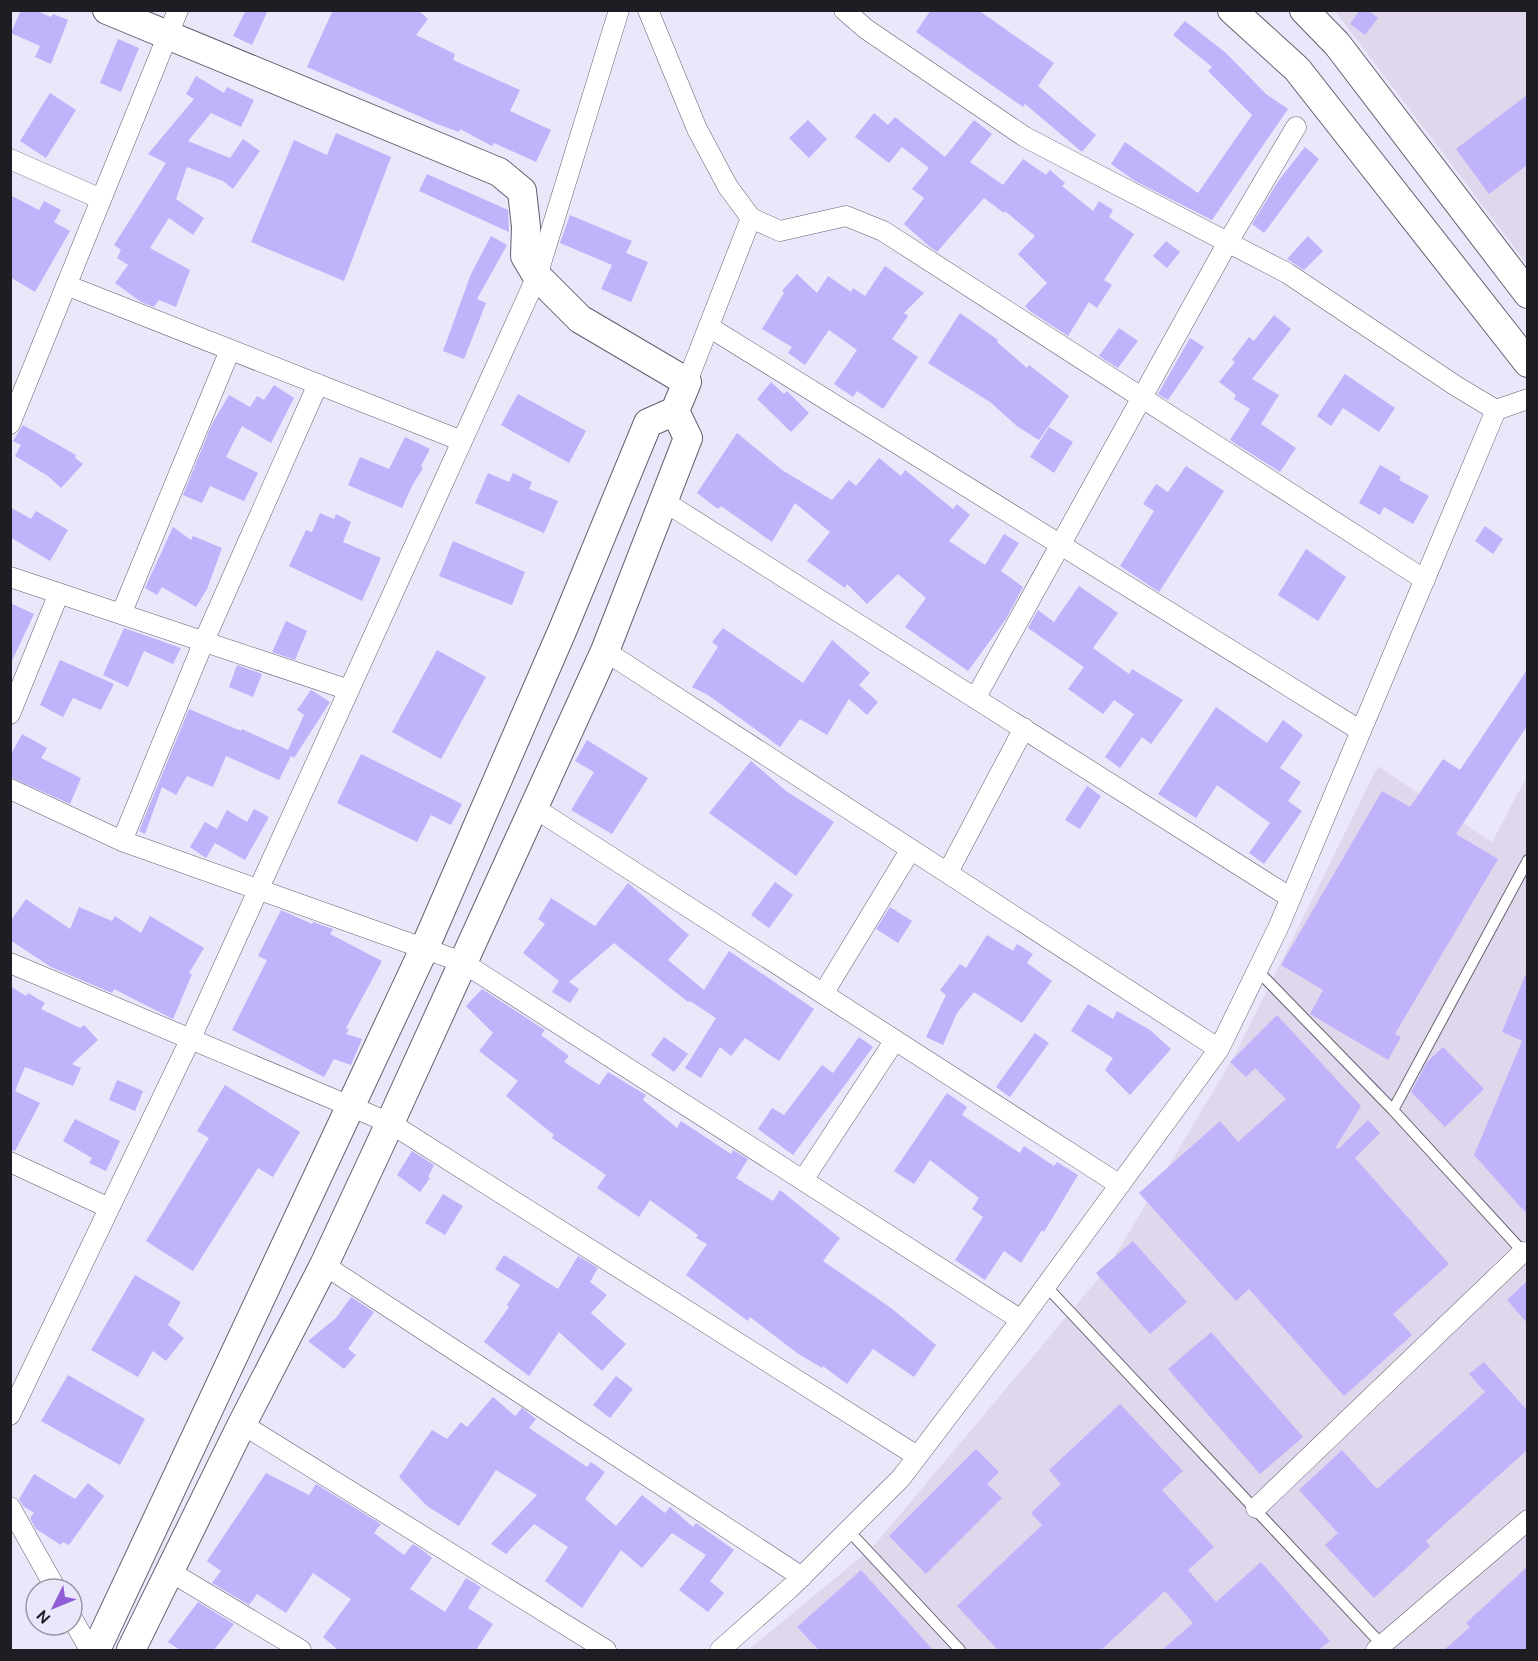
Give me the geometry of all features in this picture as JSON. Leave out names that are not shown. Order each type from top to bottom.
[{"type":"street","points":[[107,10],[173,23],[500,172],[522,191],[526,227],[525,256],[537,276],[580,319],[687,382]]},
{"type":"street","points":[[10,1415],[191,1038],[257,888],[537,276],[619,10]]},
{"type":"street","points":[[648,10],[697,129],[728,187],[750,218],[780,231],[846,216],[883,231],[1425,580]]},
{"type":"street","points":[[844,10],[866,29],[1025,138],[1287,273],[1456,386],[1496,410]]},
{"type":"street","points":[[1233,10],[1297,69],[1527,363]]},
{"type":"street","points":[[1304,10],[1337,44],[1527,294]]},
{"type":"street","points":[[10,424],[173,23]]},
{"type":"street","points":[[976,697],[1228,242],[1296,127]]},
{"type":"street","points":[[10,159],[101,199]]},
{"type":"street","points":[[96,1650],[425,947],[563,629],[648,423],[675,411],[750,218]]},
{"type":"street","points":[[66,285],[462,441]]},
{"type":"street","points":[[709,327],[1361,731]]},
{"type":"street","points":[[122,612],[230,350]]},
{"type":"street","points":[[122,841],[204,641],[318,384]]},
{"type":"street","points":[[720,1650],[802,1577],[901,1478],[1021,1320],[1219,1049],[1291,898],[1496,410],[1527,399]]},
{"type":"street","points":[[132,1650],[242,1424],[324,1265],[605,651],[688,438],[675,411]]},
{"type":"street","points":[[664,502],[1291,898]]},
{"type":"street","points":[[10,577],[122,612],[349,690]]},
{"type":"street","points":[[10,714],[59,593]]},
{"type":"street","points":[[605,651],[1219,1049]]},
{"type":"street","points":[[948,872],[1024,728]]},
{"type":"street","points":[[10,789],[122,841],[462,962],[1021,1320]]},
{"type":"street","points":[[533,807],[1120,1185]]},
{"type":"street","points":[[823,994],[911,849]]},
{"type":"street","points":[[10,963],[390,1123],[917,1456]]},
{"type":"street","points":[[803,1180],[896,1040]]},
{"type":"street","points":[[10,1162],[110,1208]]},
{"type":"street","points":[[1256,1508],[1525,1254]]},
{"type":"street","points":[[324,1265],[802,1577]]},
{"type":"street","points":[[242,1424],[606,1650]]},
{"type":"street","points":[[10,1507],[49,1577]]},
{"type":"street","points":[[1382,1649],[1527,1520]]},
{"type":"street","points":[[169,1571],[301,1650]]},
{"type":"lane","points":[[1393,1110],[1527,860]]},
{"type":"lane","points":[[1258,971],[1393,1110],[1525,1254]]},
{"type":"lane","points":[[1046,1286],[1256,1508],[1382,1649]]},
{"type":"lane","points":[[848,1530],[960,1650]]},
{"type":"shaded area","points":[[1335,11],[1527,11],[1527,264]]},
{"type":"shaded area","points":[[1378,766],[1492,842],[1527,776],[1527,1650],[748,1650],[872,1548],[1109,1266],[1236,1053]]},
{"type":"building","points":[[21,10],[35,10],[51,17],[53,14],[68,20],[51,64],[35,57],[40,46],[11,33]]},
{"type":"building","points":[[246,10],[268,10],[252,45],[233,36]]},
{"type":"building","points":[[333,10],[418,10],[428,19],[416,35],[455,54],[453,60],[520,90],[510,111],[551,130],[536,162],[494,143],[492,146],[460,129],[459,132],[437,124],[307,67]]},
{"type":"building","points":[[931,10],[978,10],[1054,63],[1038,86],[1096,135],[1082,152],[1025,104],[1023,107],[916,32]]},
{"type":"building","points":[[1360,10],[1368,10],[1378,18],[1365,35],[1350,24]]},
{"type":"building","points":[[1185,21],[1226,53],[1266,94],[1288,109],[1212,220],[1135,181],[1111,164],[1125,142],[1198,193],[1252,115],[1208,71],[1212,67],[1173,35]]},
{"type":"building","points":[[118,39],[139,48],[121,92],[100,83]]},
{"type":"building","points":[[196,76],[224,93],[227,87],[254,100],[241,127],[211,113],[188,141],[230,158],[243,139],[260,151],[233,189],[223,181],[187,167],[176,199],[204,218],[193,235],[169,218],[150,248],[190,270],[176,307],[159,300],[154,307],[141,302],[115,283],[128,265],[117,258],[121,250],[114,245],[166,163],[148,154],[194,99],[186,94]]},
{"type":"building","points":[[50,93],[76,110],[46,158],[20,141]]},
{"type":"building","points":[[1527,95],[1527,165],[1489,194],[1456,149]]},
{"type":"building","points":[[874,113],[888,125],[895,117],[945,157],[974,120],[992,134],[970,162],[1003,185],[1023,159],[1046,175],[1050,170],[1065,183],[1062,186],[1093,211],[1099,201],[1113,210],[1109,217],[1134,234],[1104,280],[1112,285],[1097,308],[1089,302],[1068,336],[1030,311],[1025,306],[1047,283],[1018,254],[1035,236],[1005,211],[1004,213],[984,198],[937,252],[929,246],[904,224],[924,198],[912,189],[929,168],[902,147],[889,163],[855,137]]},
{"type":"building","points":[[808,120],[827,139],[809,158],[789,138]]},
{"type":"building","points":[[336,133],[391,157],[344,281],[251,242],[294,140],[327,155]]},
{"type":"building","points":[[1305,147],[1319,159],[1264,233],[1252,224],[1279,180]]},
{"type":"building","points":[[427,174],[508,210],[509,232],[419,191]]},
{"type":"building","points":[[10,195],[39,210],[44,201],[61,210],[54,222],[70,231],[35,292],[10,277]]},
{"type":"building","points":[[570,215],[632,241],[626,253],[648,262],[631,302],[601,289],[612,265],[560,243]]},
{"type":"building","points":[[491,236],[507,245],[477,299],[486,303],[464,359],[443,351],[471,274]]},
{"type":"building","points":[[1308,236],[1323,251],[1304,270],[1287,259]]},
{"type":"building","points":[[1166,241],[1180,252],[1167,268],[1153,256]]},
{"type":"building","points":[[885,266],[924,293],[904,313],[908,316],[892,339],[918,357],[883,409],[857,391],[853,397],[834,384],[857,350],[829,330],[805,365],[788,353],[792,347],[762,329],[784,293],[782,291],[797,274],[817,293],[828,276],[851,292],[853,288],[865,296]]},
{"type":"building","points":[[960,313],[998,340],[997,342],[1027,368],[1029,365],[1069,396],[1039,440],[1018,427],[990,402],[928,363]]},
{"type":"building","points":[[1274,315],[1291,329],[1252,379],[1279,395],[1261,424],[1296,448],[1280,472],[1230,440],[1250,409],[1234,399],[1236,395],[1219,382],[1235,362],[1232,360],[1249,337],[1254,341]]},
{"type":"building","points":[[1119,328],[1138,341],[1118,368],[1099,356]]},
{"type":"building","points":[[1190,338],[1204,347],[1168,400],[1158,394]]},
{"type":"building","points":[[1345,374],[1395,408],[1379,432],[1343,408],[1331,426],[1317,416]]},
{"type":"building","points":[[771,382],[784,394],[787,391],[809,413],[791,432],[757,399]]},
{"type":"building","points":[[274,385],[294,398],[271,443],[242,426],[226,457],[258,473],[244,501],[210,486],[202,503],[183,495],[212,424],[229,395],[250,407],[257,396],[264,400]]},
{"type":"building","points":[[518,394],[586,431],[569,463],[501,425]]},
{"type":"building","points":[[23,425],[76,455],[75,458],[83,464],[61,488],[48,476],[15,456],[21,445],[13,441]]},
{"type":"building","points":[[1049,427],[1073,442],[1054,473],[1030,457]]},
{"type":"building","points":[[737,433],[782,470],[832,500],[849,480],[856,486],[879,458],[901,476],[905,470],[953,509],[957,504],[970,515],[949,541],[985,565],[1004,534],[1019,543],[1001,571],[1023,587],[1006,619],[968,671],[905,627],[926,598],[898,574],[867,604],[847,584],[845,588],[807,561],[830,532],[795,503],[772,542],[721,506],[718,509],[697,493]]},
{"type":"building","points":[[405,437],[430,449],[421,466],[423,468],[402,508],[348,485],[360,457],[389,469]]},
{"type":"building","points":[[1380,465],[1401,477],[1399,480],[1429,496],[1413,524],[1384,507],[1380,515],[1359,503]]},
{"type":"building","points":[[1186,466],[1224,491],[1159,592],[1120,566],[1154,511],[1143,504],[1156,484],[1168,492]]},
{"type":"building","points":[[488,473],[509,482],[513,473],[532,482],[529,489],[558,501],[544,533],[475,503]]},
{"type":"building","points":[[10,507],[31,519],[36,511],[68,530],[50,561],[10,537]]},
{"type":"building","points":[[320,513],[334,519],[336,514],[351,522],[343,542],[381,558],[362,601],[289,566],[306,530],[312,532]]},
{"type":"building","points":[[1485,526],[1503,539],[1493,554],[1475,541]]},
{"type":"building","points":[[173,527],[191,540],[193,536],[222,548],[207,589],[196,607],[162,587],[157,595],[145,588]]},
{"type":"building","points":[[453,541],[525,572],[512,605],[439,576]]},
{"type":"building","points":[[1306,549],[1346,577],[1318,621],[1278,595]]},
{"type":"building","points":[[1079,586],[1118,613],[1093,648],[1129,674],[1132,669],[1183,700],[1151,744],[1142,737],[1120,768],[1105,757],[1134,714],[1114,700],[1103,714],[1068,689],[1084,667],[1028,628],[1038,610],[1054,622]]},
{"type":"building","points":[[10,603],[34,614],[10,665]]},
{"type":"building","points":[[286,621],[307,631],[295,660],[272,652]]},
{"type":"building","points":[[124,628],[181,648],[173,664],[144,651],[128,687],[103,675]]},
{"type":"building","points":[[723,628],[803,683],[832,640],[870,673],[859,685],[878,702],[867,715],[849,699],[827,735],[800,719],[780,747],[708,695],[692,687],[718,647],[712,642]]},
{"type":"building","points":[[437,650],[486,677],[441,759],[392,732]]},
{"type":"building","points":[[60,660],[114,684],[101,710],[73,698],[63,717],[40,705]]},
{"type":"building","points":[[237,665],[262,674],[253,697],[229,687]]},
{"type":"building","points":[[1527,670],[1527,726],[1456,834],[1498,859],[1395,1034],[1401,1037],[1388,1060],[1310,1014],[1323,990],[1281,965],[1382,791],[1410,807],[1443,759],[1460,770]]},
{"type":"building","points":[[311,690],[330,702],[294,758],[291,756],[279,780],[226,756],[213,787],[187,776],[176,795],[162,787],[145,834],[139,831],[189,709],[241,731],[242,729],[288,750],[304,715],[297,710]]},
{"type":"building","points":[[1216,707],[1267,743],[1283,720],[1303,735],[1280,768],[1301,782],[1288,801],[1302,811],[1264,864],[1249,853],[1270,823],[1217,785],[1196,818],[1158,794]]},
{"type":"building","points":[[22,734],[47,748],[41,758],[81,778],[70,804],[10,777],[10,756]]},
{"type":"building","points":[[587,740],[648,778],[612,834],[571,810],[594,772],[575,761]]},
{"type":"building","points":[[361,754],[462,804],[451,825],[431,815],[417,842],[337,803]]},
{"type":"building","points":[[751,761],[786,791],[834,822],[796,876],[709,813]]},
{"type":"building","points":[[1087,786],[1101,796],[1080,829],[1065,820]]},
{"type":"building","points":[[254,809],[269,817],[245,860],[215,843],[206,858],[190,847],[205,822],[217,829],[227,810],[247,822]]},
{"type":"building","points":[[775,882],[793,895],[769,928],[751,915]]},
{"type":"building","points":[[628,883],[689,935],[668,960],[704,990],[729,951],[814,1009],[779,1061],[745,1038],[731,1056],[720,1047],[701,1078],[685,1068],[716,1018],[690,1001],[688,1002],[614,943],[569,982],[579,989],[570,1003],[552,992],[559,981],[523,953],[545,924],[538,919],[551,898],[595,926]]},
{"type":"building","points":[[26,899],[70,929],[79,907],[112,921],[115,916],[141,933],[150,916],[204,948],[189,973],[192,974],[173,1019],[114,989],[112,993],[51,967],[10,940],[10,922]]},
{"type":"building","points":[[890,907],[912,921],[898,943],[876,929]]},
{"type":"building","points":[[281,910],[312,924],[313,922],[333,929],[330,934],[382,961],[346,1028],[349,1029],[346,1034],[362,1039],[351,1065],[334,1059],[324,1077],[232,1030],[267,960],[258,956]]},
{"type":"building","points":[[987,935],[1013,951],[1017,944],[1033,954],[1027,963],[1052,981],[1022,1023],[974,992],[957,1013],[943,1045],[926,1037],[946,995],[940,990],[960,964],[966,968]]},
{"type":"building","points":[[1527,971],[1527,1214],[1474,1155],[1522,1041],[1502,1032]]},
{"type":"building","points":[[10,986],[26,996],[28,993],[45,1003],[41,1009],[80,1028],[84,1025],[98,1040],[72,1064],[81,1068],[73,1086],[25,1067],[15,1091],[40,1103],[15,1151],[10,1150]]},
{"type":"building","points":[[482,989],[545,1030],[541,1035],[569,1056],[564,1062],[599,1085],[608,1072],[646,1095],[643,1100],[677,1128],[681,1121],[731,1154],[733,1150],[748,1159],[736,1178],[773,1201],[780,1190],[840,1238],[823,1261],[891,1308],[936,1345],[914,1377],[873,1349],[847,1384],[823,1366],[822,1368],[797,1353],[750,1317],[748,1321],[686,1275],[707,1244],[696,1238],[698,1235],[650,1200],[639,1217],[597,1188],[606,1175],[552,1138],[554,1135],[506,1096],[518,1081],[479,1051],[493,1033],[466,1006]]},
{"type":"building","points":[[1088,1004],[1113,1019],[1117,1011],[1150,1030],[1171,1049],[1130,1095],[1105,1070],[1113,1058],[1071,1031]]},
{"type":"building","points":[[1277,1015],[1361,1106],[1336,1147],[1338,1149],[1368,1120],[1380,1133],[1355,1158],[1449,1264],[1393,1314],[1412,1335],[1344,1396],[1249,1289],[1236,1301],[1139,1193],[1220,1121],[1238,1142],[1286,1099],[1255,1068],[1246,1077],[1230,1062]]},
{"type":"building","points":[[1035,1033],[1049,1043],[1010,1097],[996,1087]]},
{"type":"building","points":[[664,1037],[688,1054],[674,1072],[651,1055]]},
{"type":"building","points":[[859,1037],[873,1047],[793,1155],[758,1129],[772,1108],[784,1115],[822,1065],[833,1073]]},
{"type":"building","points":[[1443,1047],[1484,1089],[1445,1127],[1411,1092],[1427,1062]]},
{"type":"building","points":[[117,1080],[143,1091],[135,1111],[109,1100]]},
{"type":"building","points":[[225,1085],[300,1132],[273,1177],[258,1168],[193,1271],[146,1241],[209,1138],[197,1131]]},
{"type":"building","points":[[947,1093],[967,1107],[962,1115],[1020,1153],[1024,1146],[1054,1166],[1057,1162],[1078,1175],[1044,1232],[1042,1230],[1021,1263],[1004,1251],[985,1280],[955,1260],[983,1217],[972,1209],[979,1198],[930,1160],[914,1184],[894,1171]]},
{"type":"building","points":[[75,1119],[120,1141],[106,1171],[89,1163],[92,1158],[63,1141]]},
{"type":"building","points":[[412,1151],[434,1165],[428,1177],[430,1178],[420,1192],[397,1175]]},
{"type":"building","points":[[443,1194],[463,1206],[445,1235],[425,1223]]},
{"type":"building","points":[[1133,1241],[1187,1302],[1150,1334],[1096,1273]]},
{"type":"building","points":[[504,1255],[558,1289],[578,1256],[598,1268],[590,1282],[607,1295],[591,1313],[626,1344],[602,1371],[559,1332],[529,1376],[484,1342],[509,1307],[507,1305],[520,1285],[495,1269]]},
{"type":"building","points":[[135,1275],[181,1302],[168,1325],[184,1338],[166,1361],[153,1351],[138,1377],[91,1350]]},
{"type":"building","points":[[1527,1281],[1527,1323],[1507,1300]]},
{"type":"building","points":[[351,1297],[374,1312],[348,1349],[356,1355],[344,1369],[308,1341],[336,1318]]},
{"type":"building","points":[[1211,1332],[1303,1437],[1260,1474],[1168,1369]]},
{"type":"building","points":[[1484,1362],[1527,1410],[1527,1450],[1426,1541],[1430,1546],[1374,1598],[1325,1545],[1338,1533],[1299,1490],[1342,1450],[1377,1489],[1485,1392],[1469,1374]]},
{"type":"building","points":[[68,1375],[145,1419],[120,1465],[41,1421]]},
{"type":"building","points":[[616,1376],[633,1389],[610,1418],[593,1405]]},
{"type":"building","points":[[493,1397],[515,1416],[522,1408],[525,1410],[536,1419],[529,1428],[587,1467],[591,1462],[605,1472],[585,1499],[616,1526],[642,1495],[665,1513],[670,1507],[693,1527],[696,1523],[734,1550],[710,1581],[724,1593],[708,1612],[679,1590],[706,1555],[672,1533],[642,1568],[621,1550],[582,1608],[545,1581],[568,1547],[534,1524],[506,1554],[491,1544],[537,1495],[496,1470],[459,1526],[427,1506],[399,1477],[432,1430],[447,1439],[461,1422],[467,1427]]},
{"type":"building","points":[[1120,1404],[1183,1471],[1162,1490],[1214,1547],[1188,1570],[1216,1602],[1261,1562],[1330,1641],[1319,1650],[1162,1650],[1193,1623],[1165,1591],[1101,1650],[998,1650],[957,1606],[1042,1525],[1031,1513],[1061,1484],[1049,1470]]},
{"type":"building","points":[[976,1449],[999,1472],[987,1484],[1002,1498],[926,1574],[889,1536]]},
{"type":"building","points":[[266,1473],[309,1495],[316,1484],[381,1524],[374,1533],[404,1555],[413,1544],[425,1552],[432,1558],[410,1589],[445,1612],[466,1578],[481,1587],[468,1608],[493,1624],[476,1650],[338,1650],[323,1637],[351,1599],[313,1573],[286,1613],[257,1594],[249,1605],[212,1583],[221,1571],[207,1561]]},
{"type":"building","points":[[34,1474],[75,1499],[88,1483],[104,1496],[69,1545],[63,1542],[61,1545],[36,1529],[30,1518],[34,1513],[23,1506],[19,1499]]},
{"type":"building","points":[[1527,1567],[1527,1650],[1444,1650],[1470,1627],[1466,1623]]},
{"type":"building","points":[[861,1570],[933,1650],[819,1650],[797,1627]]},
{"type":"building","points":[[198,1602],[234,1624],[214,1650],[180,1650],[168,1642]]}]
